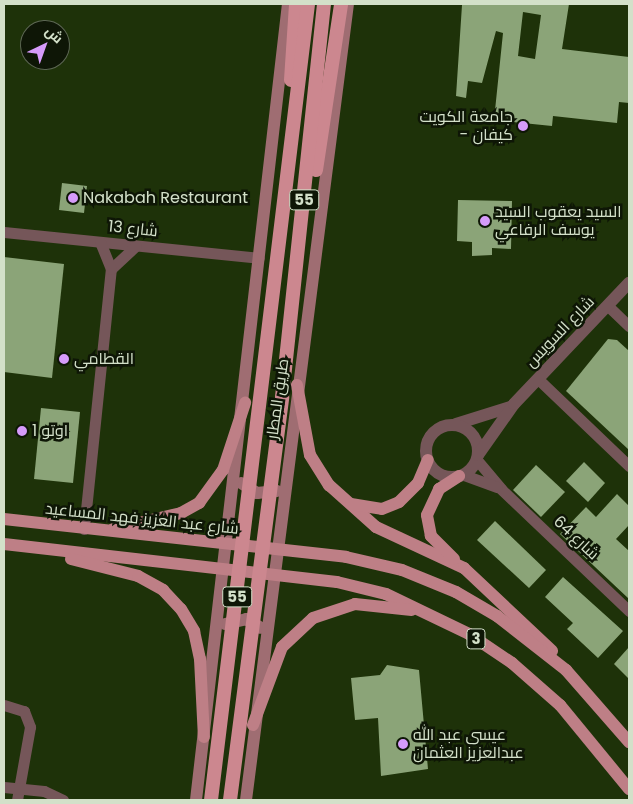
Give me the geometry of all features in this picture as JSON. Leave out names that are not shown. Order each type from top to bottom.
[{"type":"highway","points":[[289,183],[285,156],[296,4]]},
{"type":"highway","name":"طريق المطار","points":[[211,800],[289,183],[308,4]]},
{"type":"highway","name":"طريق المطار","points":[[230,800],[282,397],[324,4]]},
{"type":"highway","points":[[304,196],[315,174],[340,4]]},
{"type":"main road","name":"طريق المطار","points":[[196,800],[237,474],[288,4]]},
{"type":"main road","name":"طريق المطار","points":[[246,800],[253,725],[348,4]]},
{"type":"main road","points":[[297,385],[314,464],[347,503],[376,527],[464,568]]},
{"type":"main road","points":[[104,531],[181,513],[199,503],[223,470],[245,403]]},
{"type":"main road","points":[[347,503],[373,509],[391,507],[412,490],[428,460]]},
{"type":"main road","points":[[237,474],[257,494],[284,487]]},
{"type":"main road","points":[[461,476],[436,494],[428,510],[427,527],[436,543],[539,636],[566,670]]},
{"type":"main road","name":"شارع عبد العزيز فهد المساعيد","points":[[4,519],[276,550]]},
{"type":"main road","name":"3","points":[[4,544],[224,572],[337,582],[386,594],[431,614],[469,634],[526,675],[560,706],[629,789]]},
{"type":"main road","points":[[18,545],[138,576],[163,590],[181,609],[194,631],[200,659],[204,737]]},
{"type":"main road","name":"3","points":[[276,550],[375,562],[446,588],[497,616],[566,670],[629,742]]},
{"type":"main road","name":"3","points":[[253,725],[282,647],[313,618],[355,604],[431,614]]},
{"type":"main road","points":[[217,634],[229,621],[246,619],[266,636]]},
{"type":"street","name":"شارع 13","points":[[4,232],[259,258]]},
{"type":"street","points":[[84,529],[111,269],[100,242]]},
{"type":"street","points":[[111,269],[136,246]]},
{"type":"street","name":"شارع السويس","points":[[477,457],[514,404],[629,283]]},
{"type":"street","points":[[608,306],[629,326]]},
{"type":"street","points":[[538,380],[629,466]]},
{"type":"street","name":"شارع السويس","points":[[449,425],[486,417],[514,404]]},
{"type":"street","points":[[449,425],[471,433],[477,457],[461,476],[440,474],[428,460],[429,440],[449,425]]},
{"type":"street","name":"شارع 64","points":[[477,457],[501,489],[629,611]]},
{"type":"street","name":"شارع 64","points":[[461,476],[501,489]]},
{"type":"street","points":[[4,705],[24,711],[30,727],[18,795]]},
{"type":"street","points":[[4,787],[18,795],[44,791],[63,800]]},
{"type":"building","points":[[569,4],[562,49],[629,57],[629,103],[619,102],[617,123],[553,116],[552,126],[494,120],[503,33],[496,31],[482,83],[468,81],[466,98],[456,96],[462,5]],"holes":[[[523,12],[541,15],[535,59],[518,56]]]},
{"type":"building","name":"Nakabah Restaurant","points":[[62,183],[87,186],[84,213],[59,210]]},
{"type":"building","name":"السيد يعقوب السيد يوسف الرفاعي","points":[[458,200],[512,201],[511,249],[492,248],[492,255],[472,256],[472,242],[457,241]]},
{"type":"building","points":[[4,257],[64,264],[52,378],[4,372]]},
{"type":"building","points":[[608,339],[617,340],[629,351],[629,450],[566,391]]},
{"type":"building","points":[[41,408],[80,412],[73,483],[34,479]]},
{"type":"building","points":[[584,462],[605,483],[588,502],[566,481]]},
{"type":"building","points":[[536,465],[565,492],[541,517],[513,490]]},
{"type":"building","points":[[617,494],[629,506],[629,525],[616,539],[629,551],[629,599],[560,534],[586,507],[596,517]]},
{"type":"building","points":[[495,521],[546,570],[529,588],[477,540]]},
{"type":"building","points":[[563,577],[623,631],[598,658],[567,629],[573,623],[545,597]]},
{"type":"building","points":[[629,647],[629,679],[614,664]]},
{"type":"building","name":"عيسى عبد الله عبدالعزيز العثمان","points":[[387,665],[419,670],[428,769],[381,776],[378,718],[355,720],[351,678],[380,675]]},
{"type":"place","name":"جامعة الكويت - كيفان","points":[[523,126]]},
{"type":"place","name":"Nakabah Restaurant","points":[[73,198]]},
{"type":"place","name":"السيد يعقوب السيد يوسف الرفاعي","points":[[485,221]]},
{"type":"place","name":"القطامي","points":[[64,359]]},
{"type":"place","name":"اوتو 1","points":[[22,431]]},
{"type":"place","name":"عيسى عبد الله عبدالعزيز العثمان","points":[[403,744]]}]
